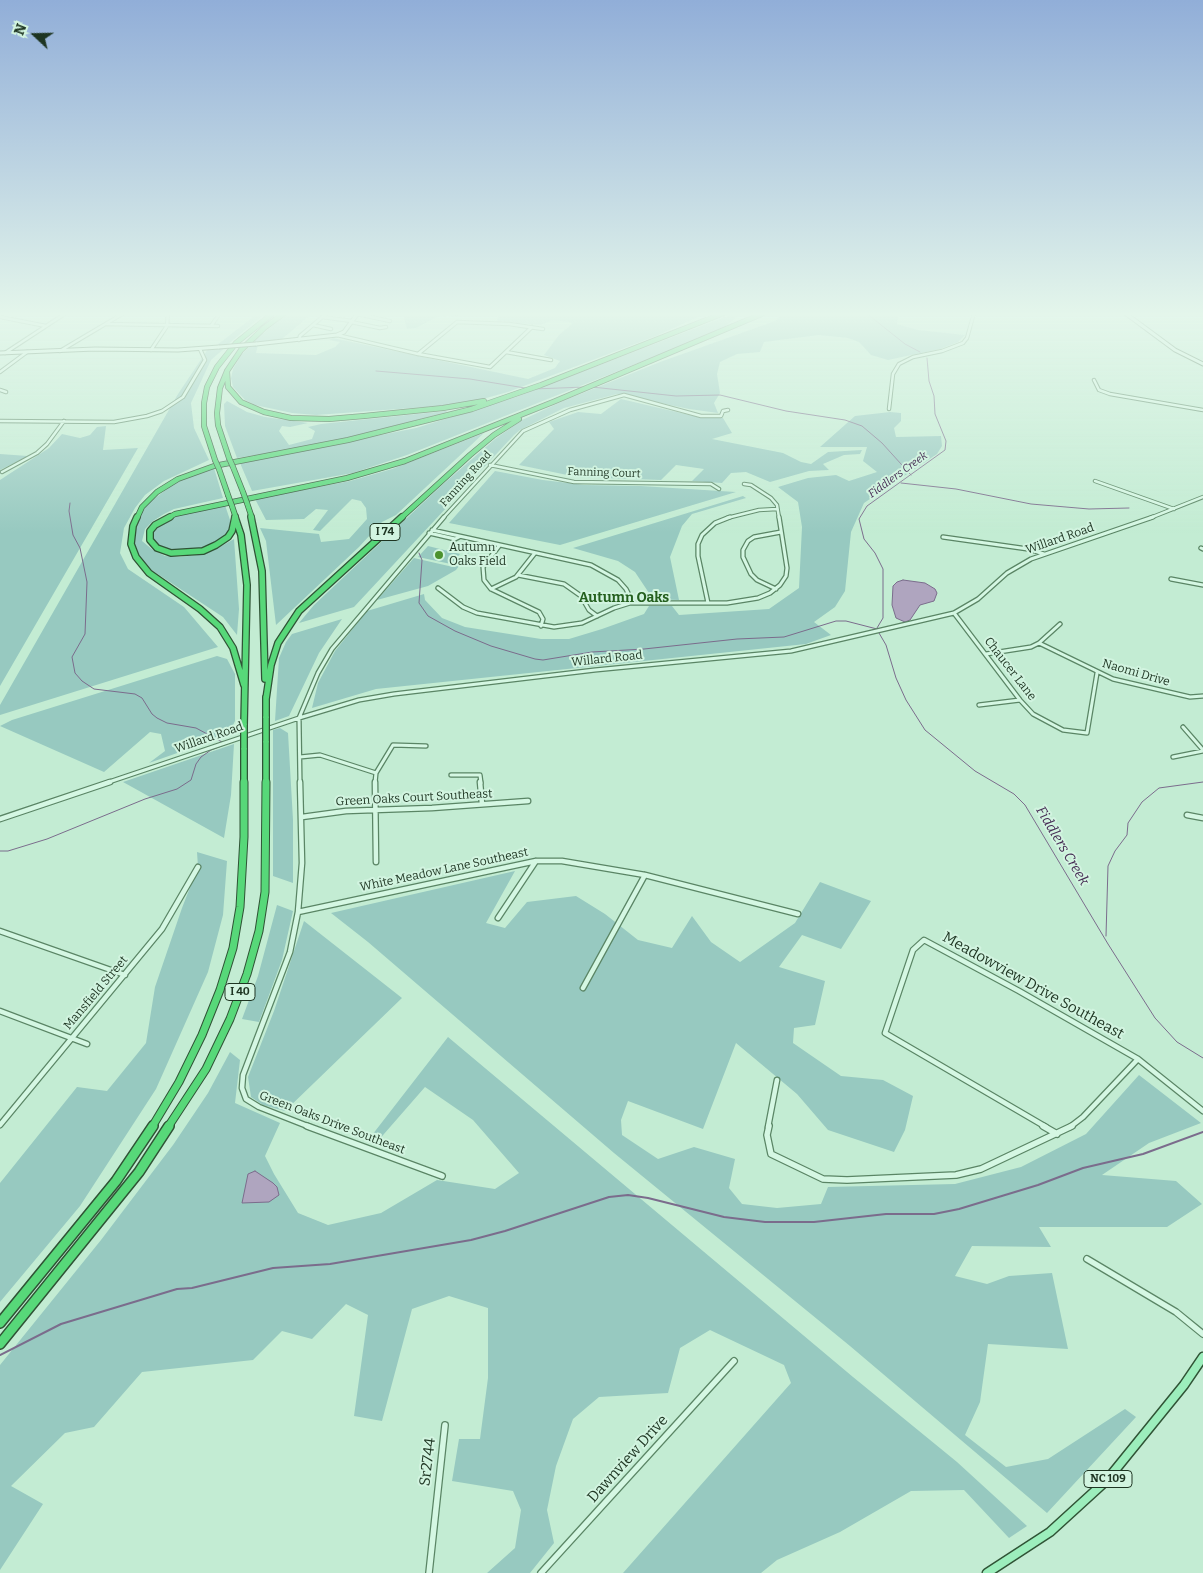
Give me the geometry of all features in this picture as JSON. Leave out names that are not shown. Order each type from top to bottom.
[{"type":"highway","name":"I 40","points":[[0,1323],[76,1232],[116,1180],[155,1122],[179,1082],[202,1035],[220,990],[230,956],[240,907],[244,837],[244,685],[247,655],[247,580],[242,542],[235,516],[204,426],[204,403],[208,386]]},
{"type":"highway","name":"I 40","points":[[0,1344],[138,1172],[206,1068],[230,1020],[247,974],[259,931],[266,854],[266,699],[262,572],[255,529],[244,492],[220,436],[217,414],[221,386]]},
{"type":"highway","points":[[229,386],[230,391],[246,405],[276,415],[309,419],[340,418],[443,408],[500,397],[536,386]]},
{"type":"highway","points":[[244,685],[233,648],[220,627],[200,609],[149,573],[136,557],[131,544],[132,526],[138,512],[152,496],[178,479],[214,466],[405,427],[472,409],[537,386]]},
{"type":"highway","name":"I 74","points":[[266,699],[271,664],[278,643],[290,622],[311,599],[486,441],[511,424],[553,402],[590,386]]},
{"type":"highway","points":[[235,516],[232,531],[228,537],[216,546],[203,550],[190,553],[172,553],[157,548],[150,540],[150,531],[155,525],[169,516],[182,511],[325,483],[385,468],[553,402]]},
{"type":"main road","name":"NC 109","points":[[987,1573],[1050,1532],[1107,1480],[1184,1384],[1203,1357]]},
{"type":"street","points":[[0,421],[114,422],[130,420],[147,416],[174,404],[183,397],[189,386]]},
{"type":"street","points":[[889,409],[892,386]]},
{"type":"street","points":[[1097,386],[1099,390],[1110,394],[1203,410]]},
{"type":"street","points":[[0,390],[6,392]]},
{"type":"street","name":"Fanning Road","points":[[299,718],[332,649],[431,531],[523,431],[570,410],[624,395],[701,416],[721,416],[723,411],[728,410]]},
{"type":"street","points":[[2,472],[37,453],[47,444],[64,422]]},
{"type":"street","name":"Fanning Court","points":[[490,466],[574,482],[711,484],[719,488]]},
{"type":"street","points":[[1095,481],[1174,509]]},
{"type":"street","points":[[438,588],[472,611],[541,626],[574,625],[619,606],[633,603],[708,603],[752,599],[776,589],[783,581],[786,572],[775,502],[751,485],[744,484]]},
{"type":"street","name":"Willard Road","points":[[0,819],[353,701],[394,694],[605,669],[803,649],[954,613],[978,599],[1012,569],[1044,554],[1133,525],[1203,497]]},
{"type":"street","points":[[708,603],[698,556],[698,544],[702,535],[715,523],[735,515],[751,511],[777,509]]},
{"type":"street","points":[[431,531],[454,539],[459,537],[580,562],[601,569],[621,583],[633,603]]},
{"type":"street","points":[[776,589],[757,580],[750,574],[742,553],[744,547],[751,539],[763,534],[781,532]]},
{"type":"street","points":[[943,537],[1028,549],[1044,554]]},
{"type":"street","points":[[499,546],[482,570],[484,580],[491,589],[542,614],[541,626]]},
{"type":"street","points":[[491,589],[518,575],[535,553]]},
{"type":"street","points":[[518,575],[564,584],[581,596],[590,610],[597,616]]},
{"type":"street","points":[[1171,579],[1203,585]]},
{"type":"street","name":"Chaucer Lane","points":[[954,613],[1020,700],[1033,714],[1063,730],[1087,733],[1097,673]]},
{"type":"street","points":[[986,654],[1031,647],[1039,643],[1060,624]]},
{"type":"street","name":"Naomi Drive","points":[[1039,643],[1097,673],[1123,682],[1190,697],[1203,696]]},
{"type":"street","points":[[978,705],[1020,700]]},
{"type":"street","name":"Green Oaks Drive Southeast","points":[[299,718],[302,863],[298,912],[290,952],[243,1075],[242,1088],[246,1099],[259,1107],[344,1141],[442,1176]]},
{"type":"street","points":[[1173,757],[1203,750],[1183,727]]},
{"type":"street","points":[[376,862],[374,788],[376,773],[392,745],[426,746]]},
{"type":"street","points":[[300,758],[320,755],[376,773]]},
{"type":"street","points":[[451,775],[480,775],[482,804]]},
{"type":"street","name":"Green Oaks Court Southeast","points":[[302,817],[346,811],[528,801]]},
{"type":"street","points":[[1187,814],[1203,818]]},
{"type":"street","points":[[498,918],[536,861]]},
{"type":"street","name":"White Meadow Lane Southeast","points":[[298,912],[536,861],[562,861],[645,875],[798,914]]},
{"type":"street","name":"Mansfield Street","points":[[0,1125],[162,930],[198,867]]},
{"type":"street","points":[[583,988],[645,875]]},
{"type":"street","points":[[0,931],[124,975]]},
{"type":"street","name":"Meadowview Drive Southeast","points":[[1057,1134],[885,1033],[913,950],[924,940],[1019,991],[1138,1060],[1203,1111]]},
{"type":"street","points":[[1,1012],[87,1044]]},
{"type":"street","points":[[777,1080],[767,1136],[771,1154],[823,1179],[847,1180],[956,1175],[981,1168],[1057,1134],[1083,1117],[1138,1060]]},
{"type":"street","points":[[1087,1259],[1176,1312],[1203,1334]]},
{"type":"street","name":"Dawnview Drive","points":[[541,1573],[734,1361]]},
{"type":"street","name":"Sr2744","points":[[429,1573],[445,1425]]},
{"type":"shaded area","points":[[183,386],[199,386],[191,403],[194,428],[209,460],[164,481],[145,495],[124,528],[120,553],[128,569],[184,607],[218,647],[0,715],[0,705]]},
{"type":"shaded area","points":[[523,386],[479,400],[440,406],[316,415],[292,413],[255,405],[245,400],[233,387]]},
{"type":"shaded area","points":[[544,386],[579,386],[407,455],[353,473],[252,491],[240,463],[416,428],[516,397]]},
{"type":"shaded area","points":[[599,386],[719,386],[720,393],[714,403],[718,413],[617,394],[564,408],[520,430],[354,607],[299,623],[314,605],[441,486],[495,439],[522,420]]},
{"type":"shaded area","points":[[621,399],[698,417],[723,418],[732,433],[712,439],[783,453],[801,462],[811,464],[828,452],[862,450],[860,454],[844,455],[823,464],[829,470],[809,471],[770,482],[746,472],[731,473],[722,483],[692,481],[704,469],[676,465],[661,480],[577,477],[519,465],[554,429],[549,422],[578,412],[601,414]]},
{"type":"shaded area","points":[[227,401],[247,412],[265,417],[308,423],[290,427],[282,426],[279,431],[289,445],[312,439],[315,431],[308,427],[321,424],[447,412],[360,435],[299,448],[237,458],[225,426],[224,404]]},
{"type":"shaded area","points":[[890,412],[901,413],[901,421],[894,428],[896,437],[941,436],[942,446],[937,454],[864,503],[851,532],[845,591],[835,607],[814,622],[831,635],[806,644],[376,689],[312,708],[318,683],[335,651],[367,611],[424,594],[425,600],[442,618],[465,627],[541,639],[569,639],[602,629],[644,614],[649,606],[672,606],[679,615],[769,609],[799,588],[802,527],[798,502],[778,487],[808,478],[836,475],[849,481],[877,472],[863,461],[867,447],[820,447],[855,416]]},
{"type":"shaded area","points":[[106,426],[103,450],[138,448],[0,686],[0,480],[49,448],[62,434],[80,438],[90,435],[97,427]]},
{"type":"shaded area","points":[[484,433],[396,515],[382,522],[359,547],[276,625],[266,541],[260,528],[319,534],[321,542],[349,539],[367,519],[366,508],[361,501],[352,499],[320,531],[313,530],[328,510],[316,509],[304,519],[266,520],[255,499],[350,481],[392,469]]},
{"type":"shaded area","points":[[0,454],[28,456],[0,470]]},
{"type":"shaded area","points":[[214,468],[223,498],[174,509],[164,514],[145,529],[142,541],[153,550],[165,556],[180,557],[197,555],[218,548],[234,539],[239,609],[237,635],[223,617],[150,569],[141,559],[134,544],[135,528],[141,513],[150,502],[176,482]]},
{"type":"shaded area","points":[[495,471],[543,480],[585,485],[641,486],[736,492],[560,545],[449,523]]},
{"type":"shaded area","points":[[743,496],[746,498],[692,514],[682,526],[670,557],[679,600],[653,599],[635,572],[618,561],[573,548]]},
{"type":"shaded area","points":[[225,505],[230,520],[230,527],[226,535],[211,546],[193,551],[178,551],[163,549],[155,544],[152,538],[154,530],[159,524],[179,514]]},
{"type":"shaded area","name":"Autumn Oaks Field","points":[[428,546],[460,554],[451,564],[418,557]]},
{"type":"shaded area","points":[[474,546],[456,570],[428,586],[377,600],[414,558],[453,567]]},
{"type":"shaded area","points":[[903,580],[925,583],[935,589],[937,593],[934,601],[920,605],[910,620],[905,622],[896,618],[892,605],[893,586]]},
{"type":"shaded area","points":[[342,619],[319,653],[289,716],[275,721],[279,658],[286,642],[292,634]]},
{"type":"shaded area","points":[[217,656],[227,659],[235,674],[235,721],[228,735],[149,763],[165,751],[161,734],[150,732],[104,772],[0,726],[12,720]]},
{"type":"shaded area","points":[[280,728],[288,733],[293,820],[293,883],[273,876],[273,730]]},
{"type":"shaded area","points":[[234,744],[231,795],[224,838],[123,782]]},
{"type":"shaded area","points":[[197,852],[227,861],[223,915],[208,972],[156,1089],[80,1206],[0,1302],[0,1183],[77,1087],[107,1091],[146,1043],[155,987],[198,867]]},
{"type":"shaded area","points":[[515,871],[486,923],[505,928],[527,902],[576,896],[605,914],[638,940],[672,948],[692,916],[711,942],[740,962],[795,923],[820,882],[871,901],[841,949],[802,935],[779,967],[825,981],[815,1025],[794,1028],[793,1043],[841,1076],[883,1080],[913,1096],[905,1130],[894,1152],[828,1130],[797,1094],[736,1043],[703,1129],[628,1101],[621,1120],[622,1135],[658,1159],[694,1147],[735,1159],[729,1188],[742,1204],[777,1208],[821,1204],[828,1187],[955,1184],[1021,1167],[1086,1134],[1139,1075],[1201,1123],[1149,1143],[1102,1175],[1176,1181],[1202,1204],[1167,1227],[1039,1227],[1051,1247],[972,1246],[955,1276],[987,1284],[1009,1276],[1052,1273],[1068,1349],[988,1344],[980,1402],[965,1435],[1006,1467],[1048,1459],[1125,1409],[1136,1417],[1047,1513],[850,1346],[614,1153],[368,942],[331,913]]},
{"type":"shaded area","points":[[277,905],[293,911],[282,960],[259,1022],[242,1019],[258,976]]},
{"type":"shaded area","points":[[304,921],[402,998],[285,1111],[263,1105],[251,1097],[248,1077],[274,1011]]},
{"type":"shaded area","points":[[448,1037],[957,1462],[1027,1526],[1009,1538],[964,1490],[911,1491],[840,1532],[777,1560],[761,1573],[623,1573],[791,1383],[784,1365],[710,1330],[680,1348],[668,1393],[599,1397],[573,1419],[556,1466],[547,1510],[554,1543],[530,1573],[487,1573],[515,1548],[521,1510],[513,1491],[452,1481],[459,1439],[480,1439],[488,1378],[488,1308],[449,1296],[412,1309],[382,1421],[354,1416],[368,1315],[346,1304],[312,1339],[282,1331],[253,1360],[142,1372],[94,1427],[65,1433],[11,1486],[43,1504],[0,1570],[0,1365],[101,1240],[173,1145],[208,1093],[230,1052],[240,1060],[235,1103],[280,1123],[265,1156],[274,1174],[298,1213],[328,1225],[381,1213],[437,1180],[495,1189],[519,1173],[473,1120],[425,1087],[377,1142],[369,1139]]},
{"type":"shaded area","points":[[255,1171],[277,1187],[279,1195],[269,1202],[242,1203],[248,1174]]},
{"type":"waterway","points":[[515,386],[525,388]]},
{"type":"waterway","name":"Fiddlers Creek","points":[[911,475],[945,450],[946,441],[935,414],[934,396],[931,386]]},
{"type":"waterway","points":[[534,389],[585,387]]},
{"type":"waterway","points":[[592,387],[676,396],[720,395],[786,411],[845,420],[862,426],[882,443],[911,475]]},
{"type":"waterway","name":"Fiddlers Creek","points":[[877,628],[883,618],[883,569],[875,553],[864,539],[859,519],[867,506],[911,475]]},
{"type":"waterway","points":[[901,483],[956,489],[1031,504],[1089,509],[1129,508]]},
{"type":"waterway","points":[[70,503],[69,511],[73,535],[80,548],[87,582],[85,634],[72,657],[75,673],[82,681],[94,689],[135,694],[142,698],[152,714],[157,718],[167,723],[196,728],[222,742]]},
{"type":"waterway","points":[[419,553],[422,560],[419,603],[428,616],[455,631],[491,646],[535,659],[543,660],[592,652],[644,649],[737,639],[784,637],[836,621],[846,621],[877,629]]},
{"type":"waterway","name":"Fiddlers Creek","points":[[879,633],[886,645],[896,678],[906,700],[925,730],[975,771],[1014,794],[1025,805],[1108,944],[1155,1018],[1177,1042],[1203,1058]]},
{"type":"waterway","points":[[0,851],[8,851],[47,839],[145,799],[177,789],[191,780],[196,764],[201,757],[211,750],[227,744]]},
{"type":"waterway","points":[[1106,936],[1108,866],[1115,851],[1127,835],[1128,823],[1142,802],[1159,788],[1203,782]]},
{"type":"waterway","points":[[0,1355],[61,1324],[177,1289],[192,1288],[273,1268],[330,1264],[471,1240],[505,1231],[609,1197],[628,1195],[648,1198],[724,1217],[765,1222],[814,1222],[886,1214],[934,1214],[959,1209],[1038,1185],[1083,1168],[1143,1154],[1203,1132]]},
{"type":"place","name":"Autumn Oaks Field","points":[[439,555]]},
{"type":"district","name":"Autumn Oaks","points":[[624,598]]}]
